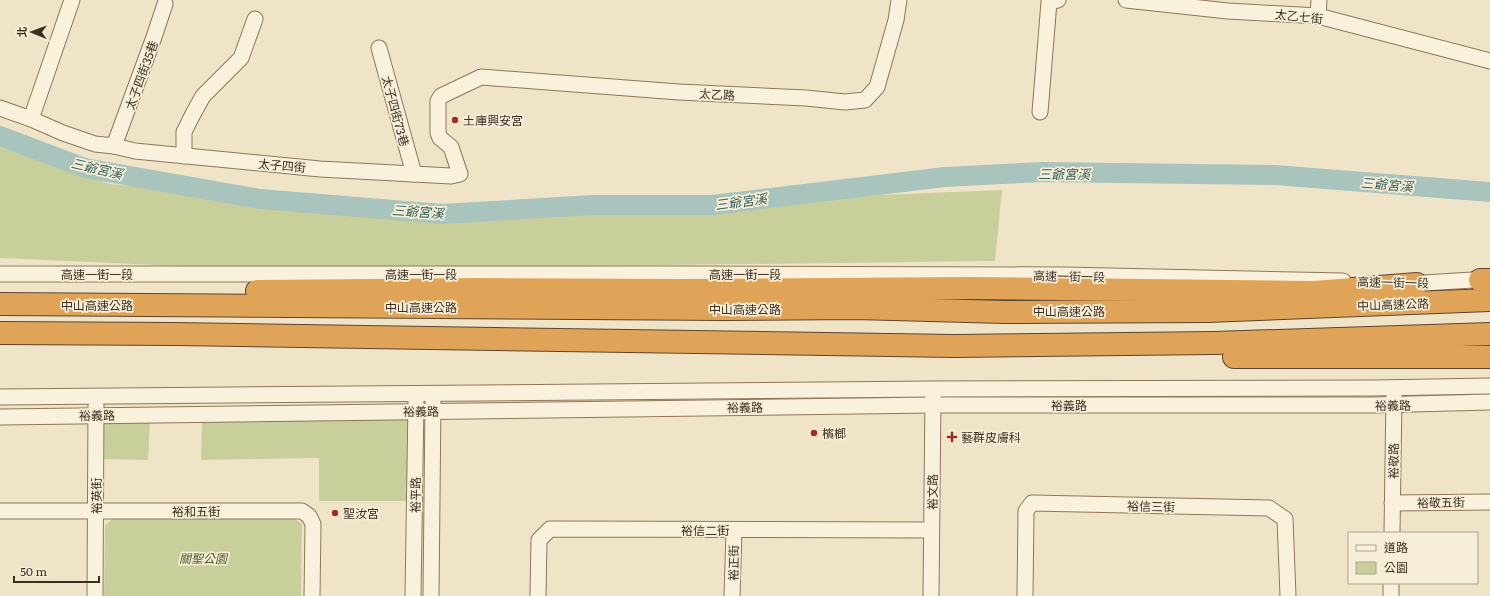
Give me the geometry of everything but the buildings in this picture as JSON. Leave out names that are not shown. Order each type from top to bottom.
[{"type":"highway","points":[[0,299],[104,294],[474,289],[683,290],[970,288],[1314,292],[1488,282]]},
{"type":"highway","points":[[1314,292],[1417,284]]},
{"type":"highway","name":"中山高速公路","points":[[0,304],[726,309],[856,308],[1020,312],[1208,311],[1490,300]]},
{"type":"highway","points":[[0,333],[207,334],[954,346],[1214,343],[1490,334]]},
{"type":"highway","points":[[954,346],[1026,357],[1490,357]]},
{"type":"street","points":[[32,118],[72,0]]},
{"type":"street","name":"太乙路","points":[[464,85],[482,77],[679,92],[806,98],[844,102],[865,100],[877,87],[896,20],[899,0]]},
{"type":"street","points":[[1040,112],[1049,2],[1058,0]]},
{"type":"street","name":"太乙七街","points":[[1126,0],[1228,11],[1318,16],[1490,61]]},
{"type":"street","points":[[1318,16],[1319,0]]},
{"type":"street","name":"太子四街35巷","points":[[114,146],[165,4]]},
{"type":"street","points":[[184,156],[184,132],[193,114],[203,96],[241,58],[255,20]]},
{"type":"street","name":"太子四街73巷","points":[[379,48],[414,174]]},
{"type":"street","name":"太子四街","points":[[0,108],[32,118],[63,133],[88,142],[135,151],[320,169],[451,176],[460,174],[451,147],[440,138],[438,133],[438,101],[441,96],[464,85]]},
{"type":"street","name":"高速一街一段","points":[[0,274],[1064,275],[1326,280],[1417,284],[1488,282]]},
{"type":"street","name":"裕義路","points":[[0,397],[933,389],[1394,388],[1490,386]]},
{"type":"street","name":"裕敬路","points":[[1392,532],[1394,388]]},
{"type":"street","name":"裕文路","points":[[930,596],[933,389]]},
{"type":"street","name":"裕平路","points":[[413,596],[416,393]]},
{"type":"street","name":"裕平路","points":[[431,596],[434,394]]},
{"type":"street","name":"裕英街","points":[[95,596],[96,395]]},
{"type":"street","name":"裕義路","points":[[0,417],[933,405],[1394,405],[1490,402]]},
{"type":"street","name":"裕敬五街","points":[[1392,503],[1490,502]]},
{"type":"street","name":"裕信三街","points":[[1025,596],[1026,511],[1032,503],[1269,508],[1285,519],[1288,596]]},
{"type":"street","name":"裕和五街","points":[[0,511],[302,511],[309,516],[313,524],[312,596]]},
{"type":"street","name":"裕信二街","points":[[538,596],[539,540],[550,530],[931,530]]},
{"type":"street","name":"裕正街","points":[[732,596],[734,530]]},
{"type":"street","points":[[1391,584],[1391,596]]},
{"type":"green space","points":[[0,147],[110,184],[442,217],[782,199],[1002,190],[995,261],[267,270],[0,258]]},
{"type":"green space","points":[[410,414],[406,501],[319,501],[319,458],[201,460],[202,420]]},
{"type":"green space","points":[[150,421],[148,460],[100,459],[100,422]]},
{"type":"green space","name":"關聖公園","points":[[112,519],[295,519],[302,524],[301,596],[104,596],[105,526]]},
{"type":"waterway","name":"三爺宮溪","points":[[0,136],[85,168],[260,199],[442,214],[593,205],[712,205],[945,177],[1042,172],[1275,175],[1490,192]]},
{"type":"place","name":"土庫興安宮","points":[[455,120]]},
{"type":"place","name":"檳榔","points":[[814,433]]},
{"type":"place","name":"藝群皮膚科","points":[[952,437]]},
{"type":"place","name":"聖汝宮","points":[[335,513]]}]
